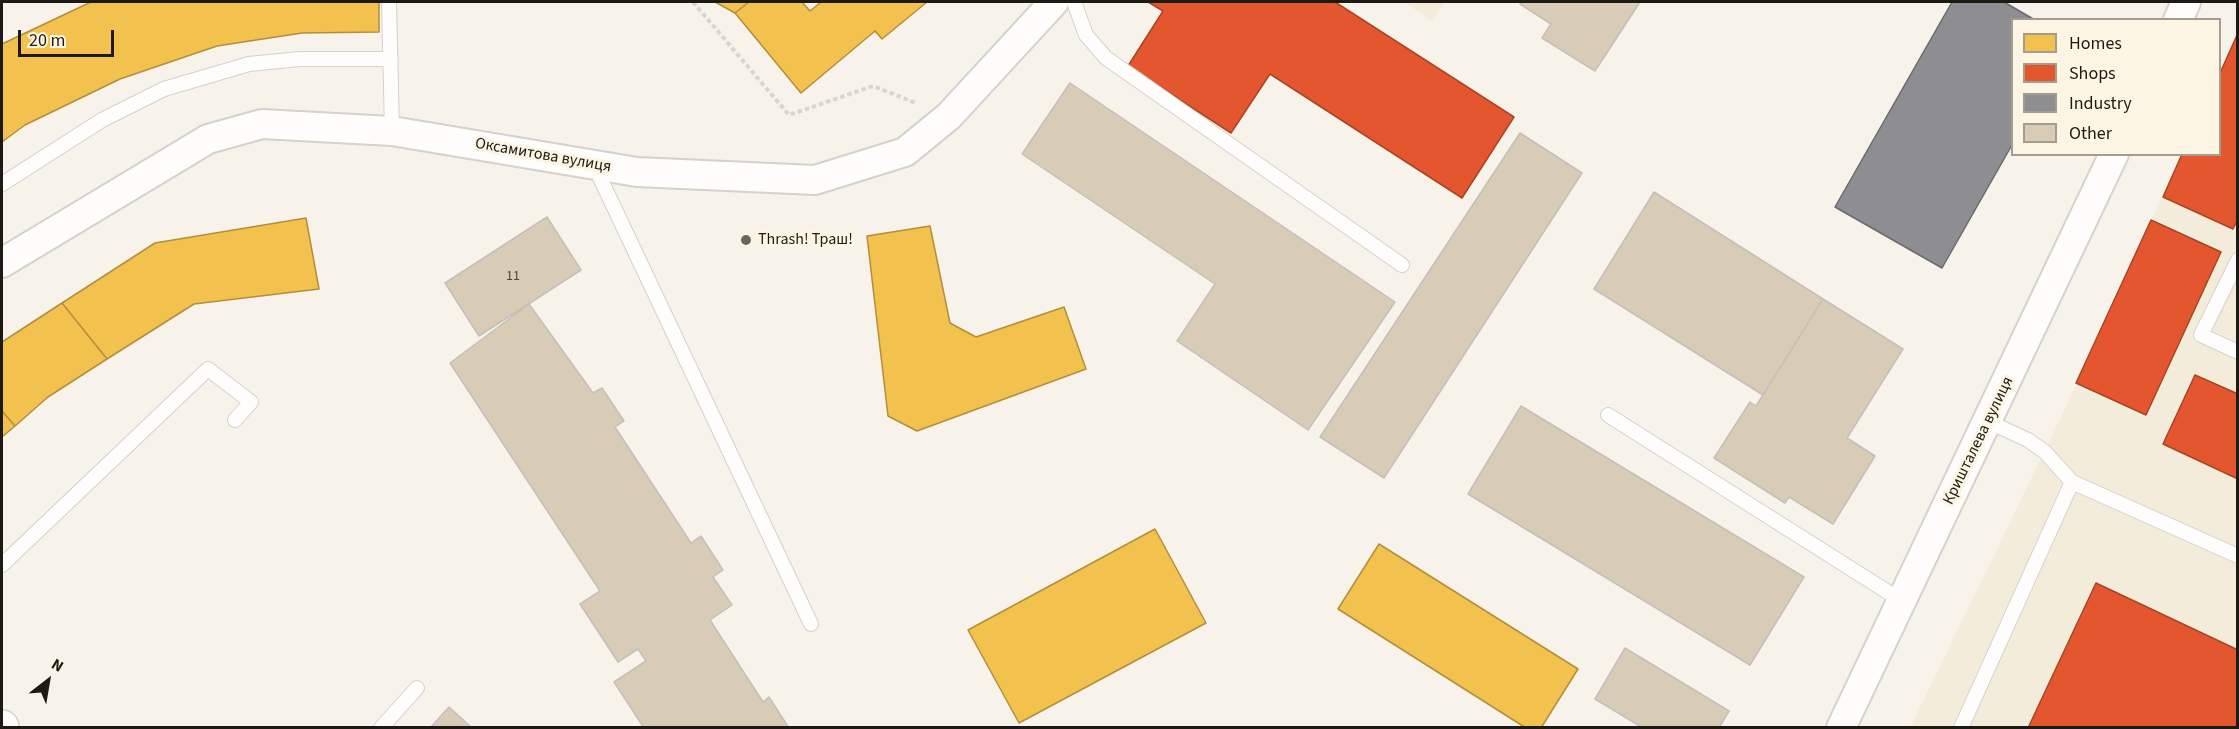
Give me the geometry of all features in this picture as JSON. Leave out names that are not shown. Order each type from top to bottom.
[{"type":"street","name":"Оксамитова вулиця","points":[[2,263],[208,139],[262,124],[392,131],[637,172],[815,180],[905,152],[949,116],[1054,2]]},
{"type":"street","points":[[2179,18],[2186,2]]},
{"type":"street","name":"Кришталева вулиця","points":[[1841,728],[1989,422],[2113,156]]},
{"type":"lane","points":[[389,2],[392,131]]},
{"type":"lane","points":[[1074,2],[1086,35],[1106,58],[1402,265]]},
{"type":"lane","points":[[2,184],[102,120],[164,89],[249,64],[300,59],[391,59]]},
{"type":"lane","points":[[594,165],[811,624]]},
{"type":"lane","points":[[2238,260],[2201,335],[2238,352]]},
{"type":"lane","points":[[2,565],[208,369],[251,402],[235,420]]},
{"type":"lane","points":[[1608,415],[1902,601]]},
{"type":"lane","points":[[1989,422],[2045,452],[2072,482],[2238,556]]},
{"type":"lane","points":[[1961,728],[2072,482]]},
{"type":"lane","points":[[381,728],[417,688]]},
{"type":"path","points":[[693,2],[789,115],[873,86],[949,116]]},
{"type":"shaded area","points":[[1404,2],[1445,2],[1432,21]]},
{"type":"shaded area","points":[[2237,32],[2237,727],[1910,728],[2060,419],[2181,156],[2221,156],[2221,70]]},
{"type":"building: Homes","points":[[91,2],[379,2],[379,32],[302,33],[217,46],[120,79],[25,125],[2,142],[2,44]]},
{"type":"building: Homes","points":[[715,2],[749,2],[735,13]]},
{"type":"building: Homes","points":[[749,2],[802,2],[810,11],[821,2],[927,2],[882,39],[875,31],[801,93],[735,13]]},
{"type":"building: Homes","points":[[306,218],[319,289],[194,304],[107,359],[62,303],[155,243]]},
{"type":"building: Homes","points":[[930,226],[950,323],[976,337],[1064,307],[1086,369],[917,431],[888,416],[867,236]]},
{"type":"building: Homes","points":[[62,303],[107,359],[48,397],[15,426],[2,411],[2,342]]},
{"type":"building: Homes","points":[[2,411],[15,426],[2,437]]},
{"type":"building: Homes","points":[[1155,529],[1206,623],[1019,723],[968,630]]},
{"type":"building: Homes","points":[[1379,544],[1578,669],[1541,728],[1526,728],[1338,609]]},
{"type":"building: Shops","points":[[1148,2],[1335,2],[1514,117],[1462,198],[1270,74],[1231,133],[1128,66],[1163,11]]},
{"type":"building: Shops","points":[[2238,33],[2238,219],[2233,229],[2163,197],[2181,156],[2221,156],[2221,71]]},
{"type":"building: Shops","points":[[2151,220],[2221,252],[2146,415],[2076,383]]},
{"type":"building: Shops","points":[[2195,375],[2238,394],[2238,479],[2163,444]]},
{"type":"building: Shops","points":[[2096,583],[2238,650],[2238,728],[2028,728]]},
{"type":"building: Industry","points":[[1952,2],[2004,2],[2032,18],[2011,18],[2011,147],[1942,268],[1835,207]]},
{"type":"building: Other","points":[[1522,2],[1640,2],[1595,71],[1542,38],[1551,24],[1520,4]]},
{"type":"building: Other","points":[[1070,83],[1395,302],[1308,430],[1177,341],[1215,284],[1022,154]]},
{"type":"building: Other","points":[[1520,133],[1582,173],[1384,478],[1320,437]]},
{"type":"building: Other","points":[[1654,192],[1823,299],[1763,395],[1594,289]]},
{"type":"building: Other","points":[[547,217],[581,270],[479,336],[445,283]]},
{"type":"building: Other","points":[[1823,299],[1903,349],[1847,438],[1875,456],[1833,524],[1789,497],[1785,503],[1714,458],[1750,402],[1756,406]]},
{"type":"building: Other","points":[[529,304],[593,393],[602,388],[624,421],[615,427],[691,543],[701,536],[723,570],[713,577],[732,605],[710,620],[763,702],[769,697],[789,728],[644,728],[614,682],[646,661],[638,649],[618,662],[580,604],[600,591],[450,363]]},
{"type":"building: Other","points":[[1521,406],[1804,577],[1750,665],[1468,494]]},
{"type":"building: Other","points":[[1625,648],[1729,711],[1719,728],[1643,728],[1595,699]]},
{"type":"building: Other","points":[[449,707],[472,728],[430,728]]},
{"type":"place","name":"Thrash! Траш!","points":[[746,240]]}]
